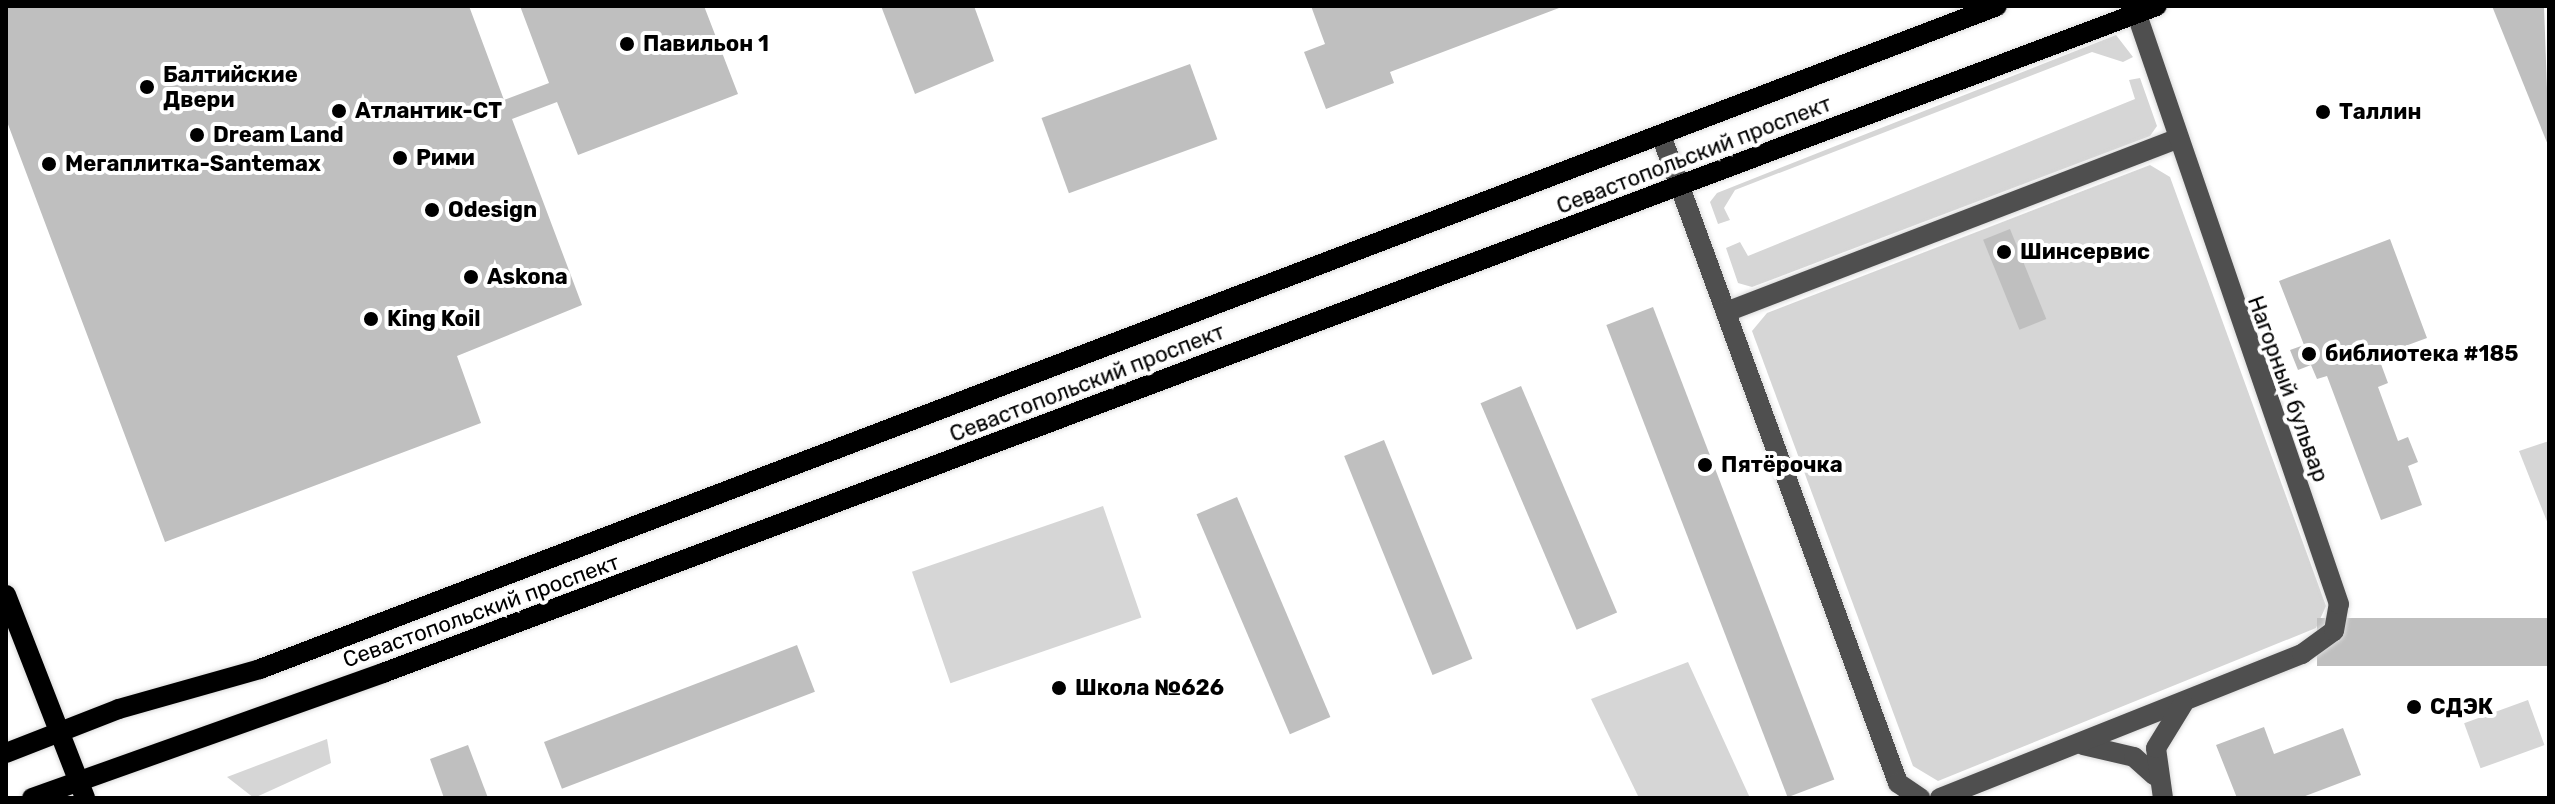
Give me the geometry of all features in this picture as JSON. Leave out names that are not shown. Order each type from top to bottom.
[{"type":"main road","name":"Севастопольский проспект","points":[[6,753],[60,731],[260,669],[1997,6]]},
{"type":"main road","name":"Севастопольский проспект","points":[[32,798],[82,789],[1680,186],[2136,10],[2157,6]]},
{"type":"main road","points":[[6,595],[82,789]]},
{"type":"street","name":"Нагорный бульвар","points":[[1940,798],[2081,745],[2302,654],[2334,631],[2339,604],[2174,140],[2136,10]]},
{"type":"street","points":[[1661,135],[1898,783],[1920,798]]},
{"type":"street","points":[[1726,312],[2174,140]]},
{"type":"street","points":[[2163,798],[2154,775],[2156,748],[2185,701]]},
{"type":"street","points":[[2081,745],[2108,746],[2154,775]]},
{"type":"shaded area","points":[[2116,35],[2133,57],[2123,62],[2092,52],[1735,190],[1724,208],[1730,220],[1718,224],[1710,202],[1717,193]]},
{"type":"shaded area","points":[[2140,78],[2157,126],[2150,136],[1752,287],[1738,283],[1726,248],[1740,242],[1748,256],[2135,99],[2129,80]]},
{"type":"shaded area","points":[[2150,165],[2170,177],[2326,606],[2316,628],[1938,781],[1913,766],[1752,331],[1767,313]]},
{"type":"shaded area","points":[[2549,441],[2549,524],[2548,524],[2519,451]]},
{"type":"shaded area","points":[[1103,506],[1141,618],[950,683],[912,572]]},
{"type":"shaded area","points":[[1688,662],[1750,798],[1639,798],[1591,699]]},
{"type":"shaded area","points":[[2528,700],[2544,745],[2481,768],[2464,723]]},
{"type":"shaded area","points":[[327,739],[331,763],[254,798],[227,777]]},
{"type":"building","points":[[6,6],[469,6],[504,100],[549,83],[520,6],[704,6],[738,94],[578,155],[557,102],[512,119],[582,305],[457,356],[481,423],[165,542],[6,119]]},
{"type":"building","points":[[881,6],[974,6],[994,61],[915,94]]},
{"type":"building","points":[[1311,6],[1559,8],[1390,72],[1394,83],[1326,109],[1304,52],[1325,44]]},
{"type":"building","points":[[2492,6],[2544,6],[2549,145],[2548,145]]},
{"type":"building","points":[[1190,64],[1217,139],[1069,193],[1042,118]]},
{"type":"building","points":[[2010,229],[2046,319],[2019,330],[1983,240]]},
{"type":"building","points":[[2390,239],[2427,338],[2378,356],[2388,383],[2378,387],[2398,441],[2408,437],[2418,462],[2408,466],[2422,505],[2381,520],[2327,376],[2317,379],[2311,365],[2298,370],[2290,350],[2304,345],[2279,281]]},
{"type":"building","points":[[1653,307],[1834,779],[1788,797],[1606,325]]},
{"type":"building","points":[[1521,386],[1617,612],[1577,630],[1480,403]]},
{"type":"building","points":[[1384,440],[1472,659],[1433,675],[1344,456]]},
{"type":"building","points":[[1237,497],[1330,717],[1290,734],[1196,514]]},
{"type":"building","points":[[2317,618],[2549,618],[2549,666],[2317,666]]},
{"type":"building","points":[[797,645],[815,692],[562,789],[544,742]]},
{"type":"building","points":[[2264,727],[2274,754],[2343,728],[2361,775],[2300,798],[2237,798],[2216,745]]},
{"type":"building","points":[[468,745],[488,798],[444,798],[430,759]]},
{"type":"place","name":"Павильон 1","points":[[627,44]]},
{"type":"place","name":"Балтийские Двери","points":[[147,87]]},
{"type":"place","name":"Атлантик-СТ","points":[[339,111]]},
{"type":"place","name":"Таллин","points":[[2323,112]]},
{"type":"place","name":"Dream Land","points":[[197,135]]},
{"type":"place","name":"Рими","points":[[400,158]]},
{"type":"place","name":"Мегаплитка-Santemax","points":[[49,164]]},
{"type":"place","name":"Odesign","points":[[432,210]]},
{"type":"place","name":"Шинсервис","points":[[2004,252]]},
{"type":"place","name":"Askona","points":[[471,277]]},
{"type":"place","name":"King Koil","points":[[371,319]]},
{"type":"place","name":"библиотека #185","points":[[2309,354]]},
{"type":"place","name":"Пятёрочка","points":[[1705,465]]},
{"type":"place","name":"Школа №626","points":[[1059,688]]},
{"type":"place","name":"СДЭК","points":[[2414,707]]}]
